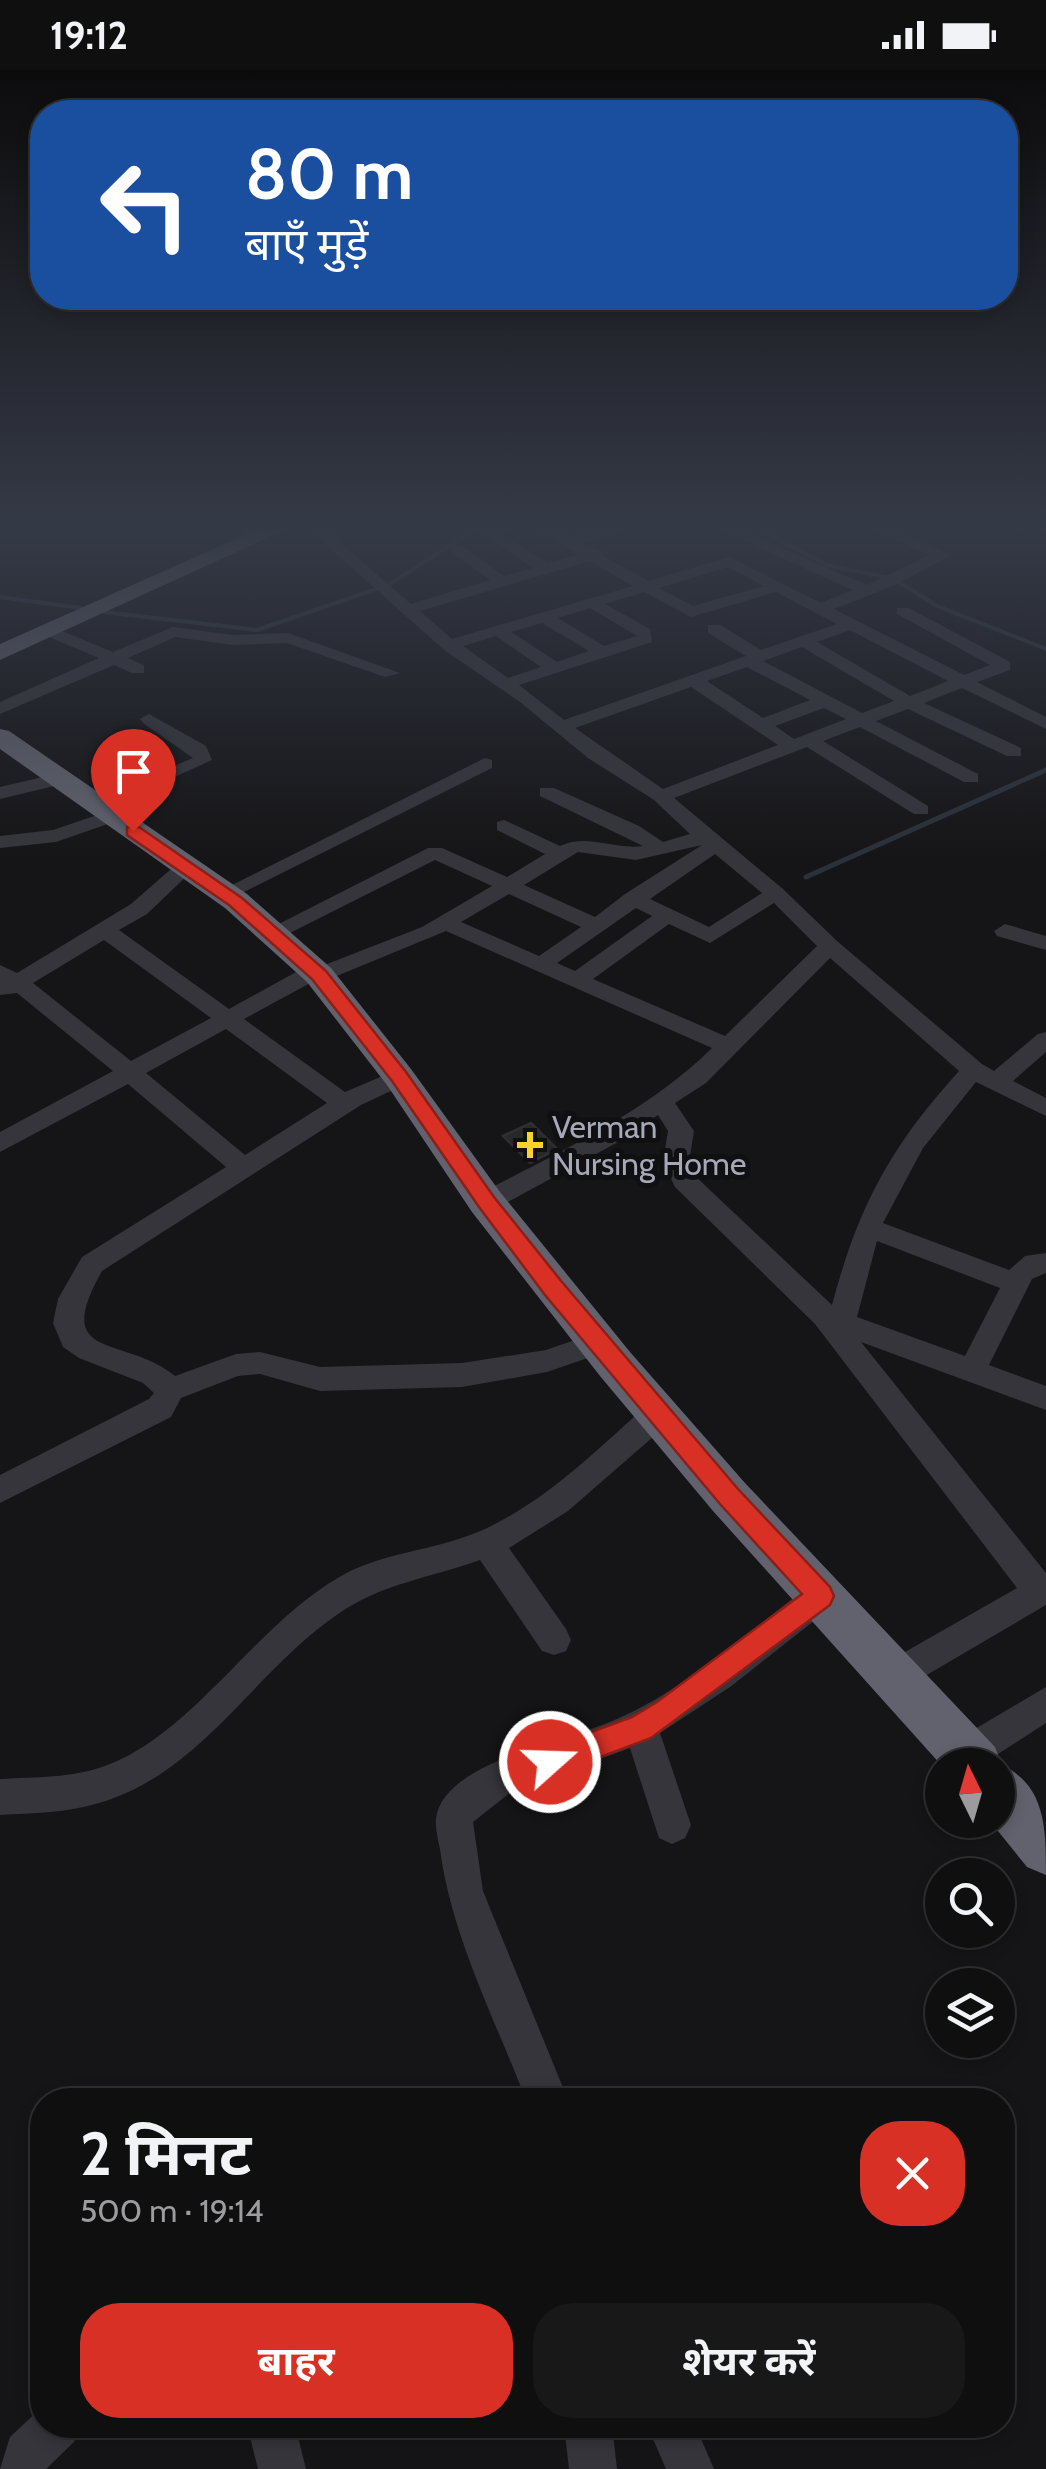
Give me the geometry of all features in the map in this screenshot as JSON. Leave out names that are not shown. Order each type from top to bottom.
[{"type":"highway","points":[[0,654],[35,638]]},
{"type":"highway","points":[[0,737],[225,894],[274,932],[317,973],[399,1077],[486,1202],[598,1343],[961,1748]]},
{"type":"highway","points":[[1015,1811],[1046,1848]]},
{"type":"street","points":[[66,638],[138,669]]},
{"type":"street","points":[[0,708],[157,638]]},
{"type":"street","points":[[213,638],[264,638]]},
{"type":"street","points":[[282,638],[391,673]]},
{"type":"street","points":[[441,638],[594,754],[660,796],[776,893],[829,946],[985,1076],[1046,1108]]},
{"type":"street","points":[[449,644],[469,638]]},
{"type":"street","points":[[508,638],[556,669]]},
{"type":"street","points":[[578,638],[604,654]]},
{"type":"street","points":[[506,684],[646,638]]},
{"type":"street","points":[[726,638],[825,701],[970,778]]},
{"type":"street","points":[[561,727],[813,638]]},
{"type":"street","points":[[876,638],[1046,724]]},
{"type":"street","points":[[660,796],[1004,665],[953,638]]},
{"type":"street","points":[[804,641],[908,702],[1014,752]]},
{"type":"street","points":[[693,680],[762,726],[922,810]]},
{"type":"street","points":[[762,726],[825,701]]},
{"type":"street","points":[[0,842],[56,836],[203,760],[199,750],[148,719]]},
{"type":"street","points":[[225,894],[485,764]]},
{"type":"street","points":[[0,793],[60,779]]},
{"type":"street","points":[[547,792],[632,830],[659,848]]},
{"type":"street","points":[[504,826],[561,854]]},
{"type":"street","points":[[0,1143],[226,1017],[317,973],[445,924],[578,844],[617,854],[709,840]]},
{"type":"street","points":[[538,966],[709,840]]},
{"type":"street","points":[[274,932],[435,852],[594,925]]},
{"type":"street","points":[[185,867],[139,909],[6,983],[128,1074],[244,1168]]},
{"type":"street","points":[[632,898],[703,935],[714,935],[776,893]]},
{"type":"street","points":[[575,982],[668,915]]},
{"type":"street","points":[[445,924],[728,1046]]},
{"type":"street","points":[[106,930],[345,1104]]},
{"type":"street","points":[[1005,931],[1046,943]]},
{"type":"street","points":[[486,1202],[609,1136],[697,1078],[829,946]]},
{"type":"street","points":[[833,1319],[894,1172],[930,1120],[985,1076],[1046,1039]]},
{"type":"street","points":[[171,1390],[158,1378],[78,1345],[70,1334],[68,1320],[81,1280],[103,1255],[345,1104],[399,1077]]},
{"type":"street","points":[[661,1102],[681,1131],[676,1162],[684,1181],[833,1319],[1043,1590],[896,1676]]},
{"type":"street","points":[[868,1227],[1015,1283]]},
{"type":"street","points":[[972,1372],[1015,1283],[1030,1265],[1046,1263]]},
{"type":"street","points":[[833,1319],[1046,1398]]},
{"type":"street","points":[[0,1490],[160,1408],[171,1390],[236,1365],[260,1363],[320,1380],[462,1375],[547,1361],[598,1343]]},
{"type":"street","points":[[0,1797],[68,1792],[124,1776],[170,1746],[308,1617],[351,1586],[383,1572],[487,1543],[542,1512],[658,1414]]},
{"type":"street","points":[[487,1543],[554,1640]]},
{"type":"street","points":[[542,2088],[464,1891],[454,1818],[466,1797],[489,1784],[641,1728],[821,1596]]},
{"type":"street","points":[[1001,1748],[1046,1703]]},
{"type":"street","points":[[641,1728],[672,1825]]},
{"type":"street","points":[[22,2469],[27,2454],[44,2438]]},
{"type":"street","points":[[274,2438],[282,2469]]},
{"type":"street","points":[[589,2438],[593,2469]]},
{"type":"street","points":[[677,2438],[690,2469]]},
{"type":"building","points":[[531,1123],[557,1149],[530,1163],[503,1136]]},
{"type":"waterway","points":[[1018,638],[1046,649]]},
{"type":"waterway","points":[[806,877],[1046,770]]},
{"type":"place","name":"Verman Nursing Home","points":[[530,1145]]},
{"type":"route","points":[[133,831],[236,901],[319,975],[399,1077],[486,1202],[615,1364],[821,1596],[641,1728],[550,1762]]}]
